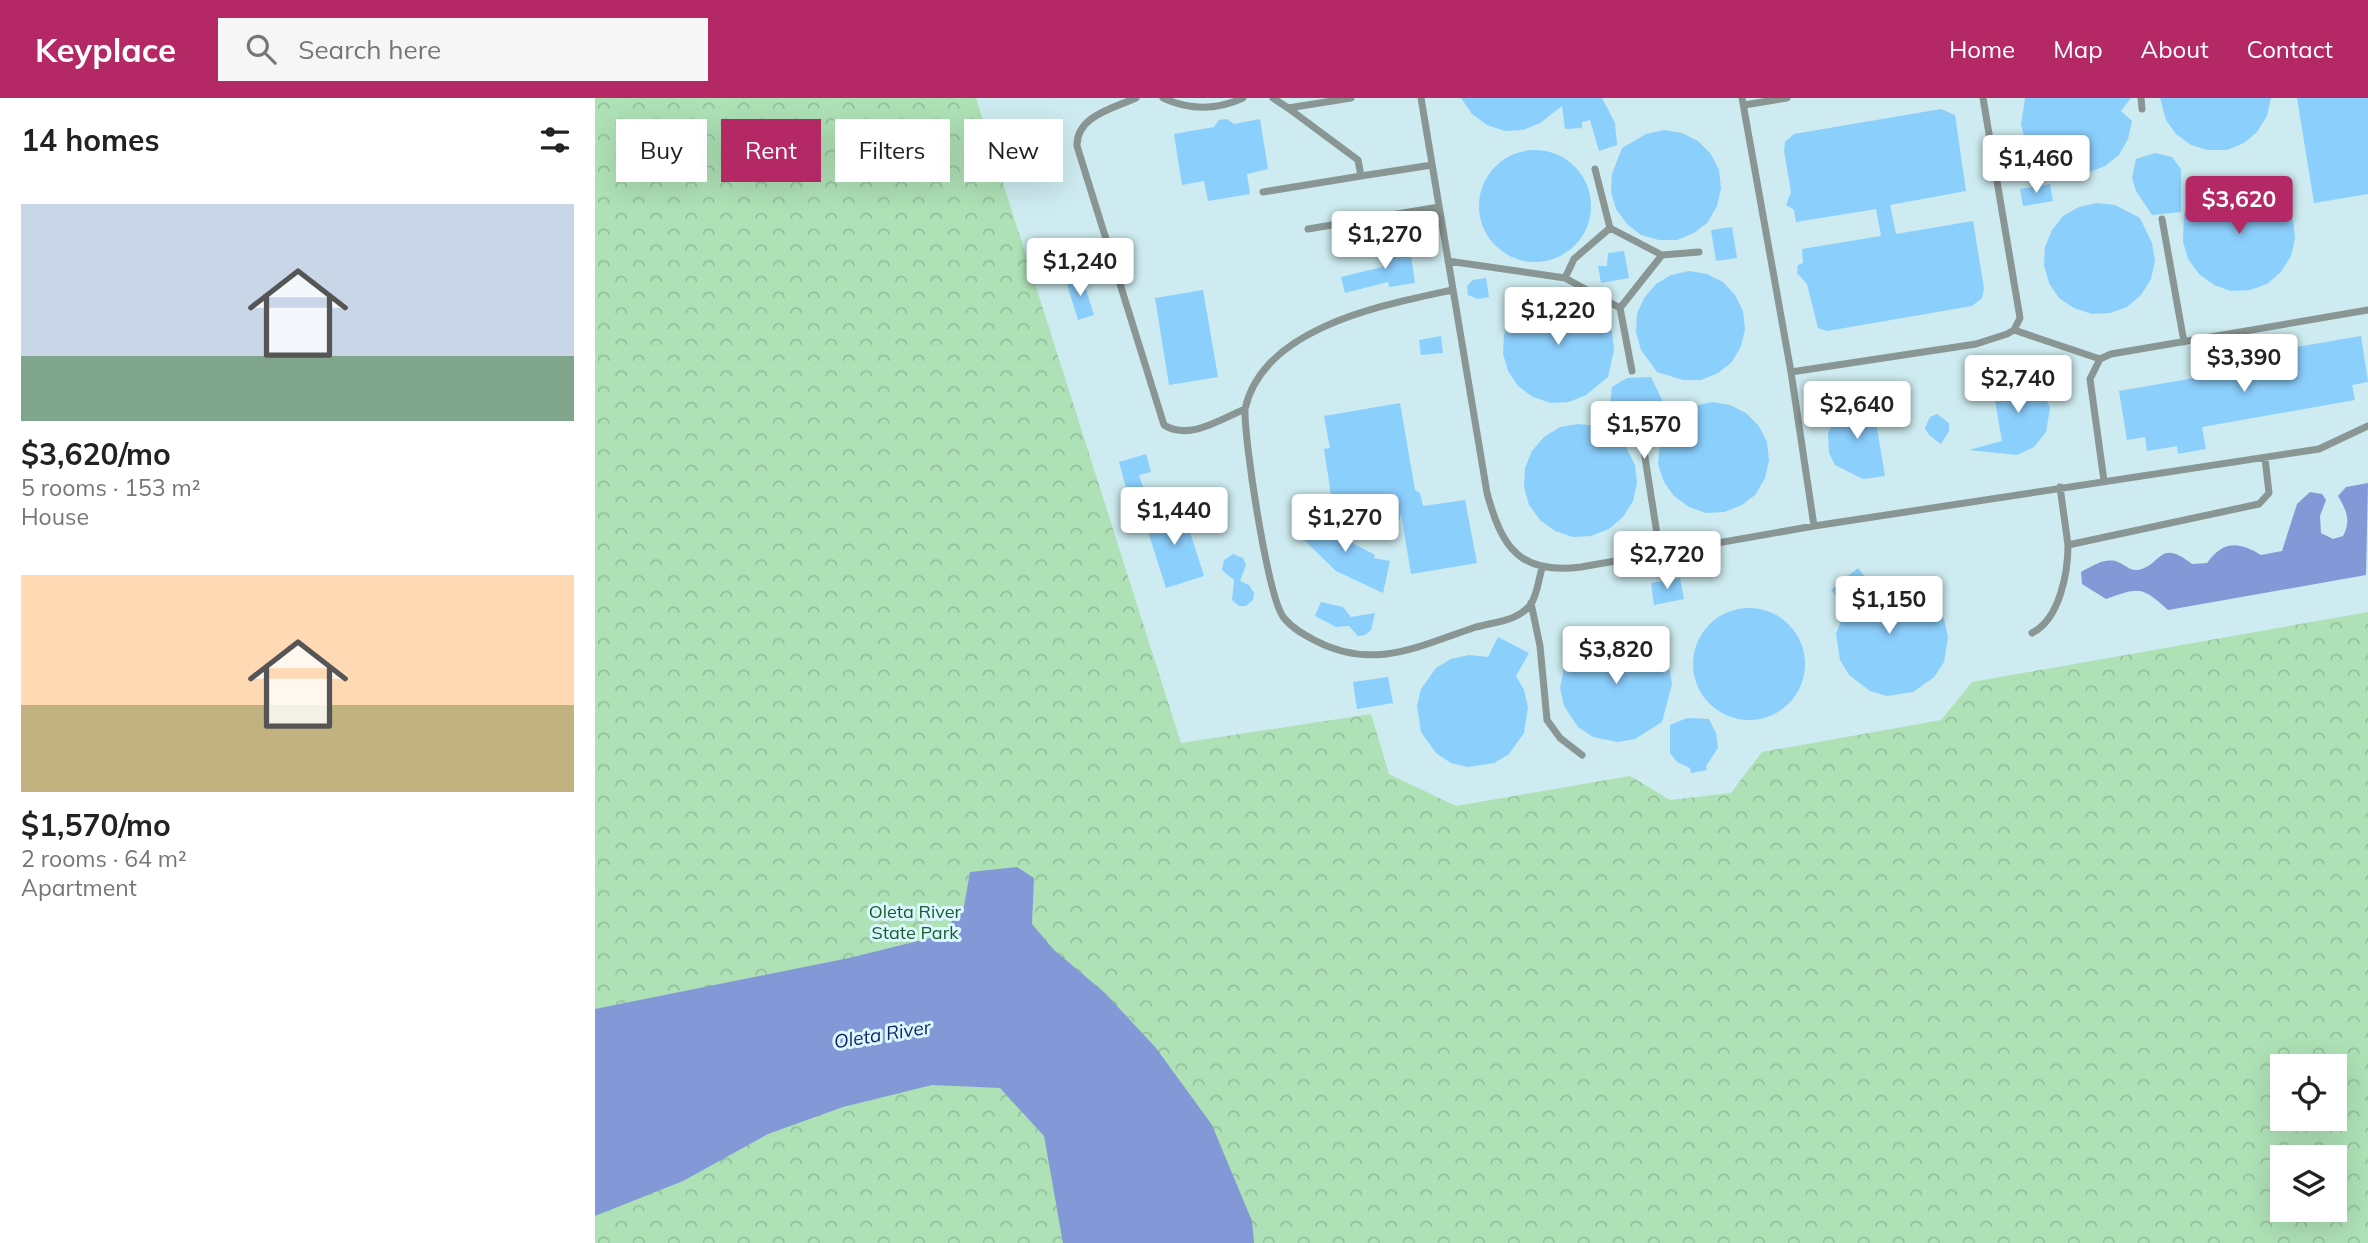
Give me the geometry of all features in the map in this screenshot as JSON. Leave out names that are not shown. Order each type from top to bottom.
[{"type":"lane","points":[[1136,98],[1086,122],[1077,137],[1077,146],[1164,425],[1172,430],[1190,431],[1245,410]]},
{"type":"lane","points":[[1163,98],[1179,105],[1201,107],[1222,105],[1243,98]]},
{"type":"lane","points":[[1273,98],[1358,160],[1361,176]]},
{"type":"lane","points":[[1288,108],[1351,98]]},
{"type":"lane","points":[[1421,98],[1452,290],[1495,522],[1503,541],[1520,558],[1542,568],[1561,570],[1814,526],[2319,449],[2368,425]]},
{"type":"lane","points":[[1787,98],[1743,101],[1791,372],[1814,526]]},
{"type":"lane","points":[[1983,98],[2020,318],[2014,330]]},
{"type":"lane","points":[[2141,98],[2142,109]]},
{"type":"lane","points":[[1263,192],[1432,165]]},
{"type":"lane","points":[[1595,169],[1610,228],[1662,255],[1699,252]]},
{"type":"lane","points":[[1308,229],[1440,207]]},
{"type":"lane","points":[[2162,219],[2184,342]]},
{"type":"lane","points":[[1565,278],[1574,259],[1610,228]]},
{"type":"lane","points":[[1632,371],[1620,308],[1662,255]]},
{"type":"lane","points":[[1448,261],[1565,278],[1620,308]]},
{"type":"lane","points":[[1452,290],[1358,313],[1313,333],[1267,368],[1248,394],[1245,410],[1246,441],[1276,607],[1298,631],[1352,654],[1398,653],[1509,620],[1531,603]]},
{"type":"lane","points":[[2104,481],[2090,379],[2100,359],[2111,354],[2368,310]]},
{"type":"lane","points":[[1791,372],[1976,344],[2014,330],[2100,359]]},
{"type":"lane","points":[[1644,451],[1660,553]]},
{"type":"lane","points":[[2068,545],[2259,505],[2269,493],[2265,458]]},
{"type":"lane","points":[[2032,633],[2039,630],[2055,605],[2068,563],[2060,487]]},
{"type":"lane","points":[[1542,568],[1531,603],[1540,646],[1547,720],[1560,738],[1582,755]]},
{"type":"green space","name":"Oleta River State Park","points":[[595,98],[976,98],[983,119],[964,119],[964,182],[1003,182],[1181,743],[1371,714],[1389,774],[1456,806],[1630,776],[1670,800],[1731,793],[1762,752],[1941,720],[1972,682],[2368,612],[2368,1243],[595,1243]]},
{"type":"water","points":[[2368,483],[2366,575],[2168,610],[2152,596],[2140,591],[2126,592],[2106,599],[2082,584],[2081,572],[2104,561],[2121,563],[2130,569],[2138,570],[2167,553],[2173,553],[2192,564],[2207,563],[2219,551],[2231,545],[2245,547],[2261,555],[2282,551],[2297,504],[2310,492],[2322,494],[2326,500],[2320,516],[2321,533],[2333,539],[2343,536],[2347,516],[2338,496],[2346,487]]},
{"type":"water","name":"Oleta River","points":[[1017,867],[1034,878],[1032,924],[1054,950],[1105,993],[1156,1048],[1212,1125],[1252,1221],[1254,1243],[1063,1243],[1044,1136],[1000,1088],[932,1085],[843,1107],[768,1134],[683,1181],[595,1216],[595,1009],[849,958],[942,935],[964,906],[970,872]]},
{"type":"building","points":[[1461,98],[1602,98],[1615,123],[1617,145],[1599,151],[1590,120],[1582,122],[1582,128],[1565,129],[1562,106],[1540,123],[1523,130],[1505,131],[1487,125],[1472,114]]},
{"type":"building","points":[[2025,98],[2131,98],[2121,111],[2132,121],[2128,139],[2119,155],[2105,166],[2087,173],[2069,174],[2051,168],[2036,157],[2026,142],[2021,125]]},
{"type":"building","points":[[2160,98],[2271,98],[2267,116],[2257,132],[2244,143],[2227,150],[2208,150],[2191,145],[2176,134],[2166,120]]},
{"type":"building","points":[[2297,98],[2368,98],[2368,194],[2314,203]]},
{"type":"building","points":[[1941,109],[1955,115],[1966,191],[1890,205],[1896,234],[1973,221],[1984,288],[1982,298],[1972,306],[1827,331],[1818,328],[1807,284],[1797,273],[1798,265],[1803,263],[1802,249],[1881,236],[1876,209],[1796,222],[1794,210],[1786,205],[1791,192],[1785,142],[1794,134]]},
{"type":"building","points":[[1227,119],[1234,124],[1260,119],[1268,169],[1247,174],[1250,194],[1208,201],[1204,181],[1182,185],[1174,134],[1214,127],[1219,120]]},
{"type":"building","points":[[1664,130],[1682,133],[1698,141],[1711,154],[1719,170],[1721,188],[1717,206],[1708,222],[1694,233],[1677,240],[1659,240],[1641,235],[1627,224],[1616,209],[1611,192],[1612,174],[1622,148],[1646,134]]},
{"type":"building","points":[[1535,150],[1557,154],[1575,166],[1587,184],[1591,206],[1587,228],[1575,246],[1557,258],[1535,262],[1513,258],[1495,246],[1483,228],[1479,206],[1483,184],[1495,166],[1513,154]]},
{"type":"building","points":[[2155,153],[2172,157],[2181,169],[2181,212],[2152,215],[2136,191],[2132,178],[2136,159]]},
{"type":"building","points":[[2242,180],[2255,182],[2272,190],[2285,203],[2293,220],[2295,238],[2291,256],[2281,272],[2267,284],[2250,290],[2231,291],[2214,285],[2199,274],[2188,259],[2183,242],[2184,213],[2203,192],[2219,183],[2235,191]]},
{"type":"building","points":[[2050,184],[2053,201],[2023,206],[2020,189]]},
{"type":"building","points":[[2097,203],[2115,205],[2140,218],[2152,243],[2155,261],[2151,279],[2141,295],[2127,307],[2110,313],[2092,314],[2074,308],[2059,298],[2049,283],[2044,265],[2045,247],[2052,230],[2063,216],[2079,207]]},
{"type":"building","points":[[1732,227],[1737,258],[1716,261],[1711,230]]},
{"type":"building","points":[[1409,242],[1415,283],[1389,287],[1388,282],[1345,293],[1341,277],[1386,266],[1383,246]]},
{"type":"building","points":[[1624,251],[1629,278],[1601,283],[1598,266],[1607,266],[1608,253]]},
{"type":"building","points":[[1689,271],[1707,274],[1723,282],[1735,295],[1743,311],[1745,329],[1741,346],[1732,362],[1718,373],[1701,380],[1683,380],[1657,372],[1641,350],[1636,332],[1637,314],[1644,298],[1656,284],[1671,275]]},
{"type":"building","points":[[1082,277],[1094,315],[1078,320],[1066,281]]},
{"type":"building","points":[[1486,278],[1489,297],[1478,299],[1468,295],[1467,286],[1473,280]]},
{"type":"building","points":[[1203,290],[1218,377],[1169,385],[1155,298]]},
{"type":"building","points":[[1556,292],[1574,294],[1591,302],[1604,315],[1612,332],[1614,350],[1608,377],[1586,395],[1569,402],[1551,403],[1533,397],[1518,386],[1508,371],[1503,354],[1504,335],[1510,318],[1523,304],[1538,295]]},
{"type":"building","points":[[1441,336],[1443,353],[1421,355],[1419,340]]},
{"type":"building","points":[[2361,336],[2368,382],[2352,385],[2355,400],[2202,427],[2206,449],[2178,454],[2177,446],[2147,451],[2145,437],[2127,440],[2119,391],[2264,366],[2261,353]]},
{"type":"building","points":[[2009,374],[2027,378],[2042,390],[2050,408],[2046,432],[2034,447],[2017,455],[1969,450],[2002,441],[1991,378]]},
{"type":"building","points":[[1651,377],[1662,400],[1662,425],[1694,406],[1712,402],[1730,405],[1746,413],[1759,426],[1767,442],[1769,460],[1765,478],[1756,494],[1742,505],[1724,512],[1706,513],[1689,507],[1674,496],[1664,482],[1658,464],[1660,440],[1625,445],[1635,465],[1637,483],[1633,501],[1623,517],[1609,529],[1591,536],[1573,537],[1555,531],[1540,520],[1529,505],[1524,487],[1525,468],[1532,451],[1544,437],[1560,427],[1578,424],[1597,426],[1622,439],[1610,407],[1612,387],[1627,378]]},
{"type":"building","points":[[1872,398],[1885,476],[1863,479],[1835,465],[1829,453],[1828,433],[1841,407]]},
{"type":"building","points":[[1400,403],[1415,490],[1420,493],[1423,506],[1465,500],[1477,563],[1411,574],[1401,513],[1399,522],[1394,499],[1333,508],[1324,449],[1330,448],[1324,416]]},
{"type":"building","points":[[1937,414],[1949,423],[1949,431],[1941,444],[1929,435],[1925,428],[1930,417]]},
{"type":"building","points":[[1146,454],[1151,472],[1139,475],[1144,490],[1140,491],[1148,517],[1135,521],[1119,462]]},
{"type":"building","points":[[1182,507],[1204,576],[1166,588],[1144,519]]},
{"type":"building","points":[[1320,511],[1349,541],[1375,555],[1374,558],[1390,561],[1383,593],[1336,571],[1298,534]]},
{"type":"building","points":[[1233,554],[1243,558],[1246,565],[1240,581],[1249,585],[1254,593],[1253,600],[1246,606],[1239,606],[1232,600],[1234,580],[1222,570],[1224,560]]},
{"type":"building","points":[[1858,568],[1873,587],[1898,584],[1923,593],[1936,604],[1944,619],[1948,637],[1944,662],[1934,677],[1913,692],[1887,696],[1870,691],[1849,675],[1840,660],[1836,634],[1846,608],[1831,590]]},
{"type":"building","points":[[1680,578],[1684,599],[1654,605],[1651,583]]},
{"type":"building","points":[[1321,602],[1343,607],[1351,617],[1375,613],[1371,630],[1358,636],[1349,626],[1336,627],[1315,616]]},
{"type":"building","points":[[1749,608],[1770,613],[1788,625],[1800,643],[1805,664],[1800,685],[1788,703],[1770,715],[1749,720],[1728,715],[1710,703],[1698,685],[1693,664],[1698,643],[1710,625],[1728,613]]},
{"type":"building","points":[[1614,630],[1639,635],[1654,645],[1669,667],[1672,684],[1662,722],[1635,739],[1618,742],[1593,737],[1578,727],[1564,706],[1560,688],[1565,663],[1575,648],[1597,634]]},
{"type":"building","points":[[1498,637],[1529,653],[1516,676],[1524,690],[1528,707],[1524,733],[1509,754],[1494,763],[1468,767],[1451,763],[1436,753],[1421,732],[1417,706],[1421,689],[1436,668],[1451,659],[1469,655],[1488,657]]},
{"type":"building","points":[[1388,677],[1393,703],[1357,709],[1353,682]]},
{"type":"building","points":[[1687,718],[1709,719],[1716,733],[1718,748],[1706,766],[1707,770],[1691,773],[1690,768],[1677,762],[1670,753],[1670,725]]}]
